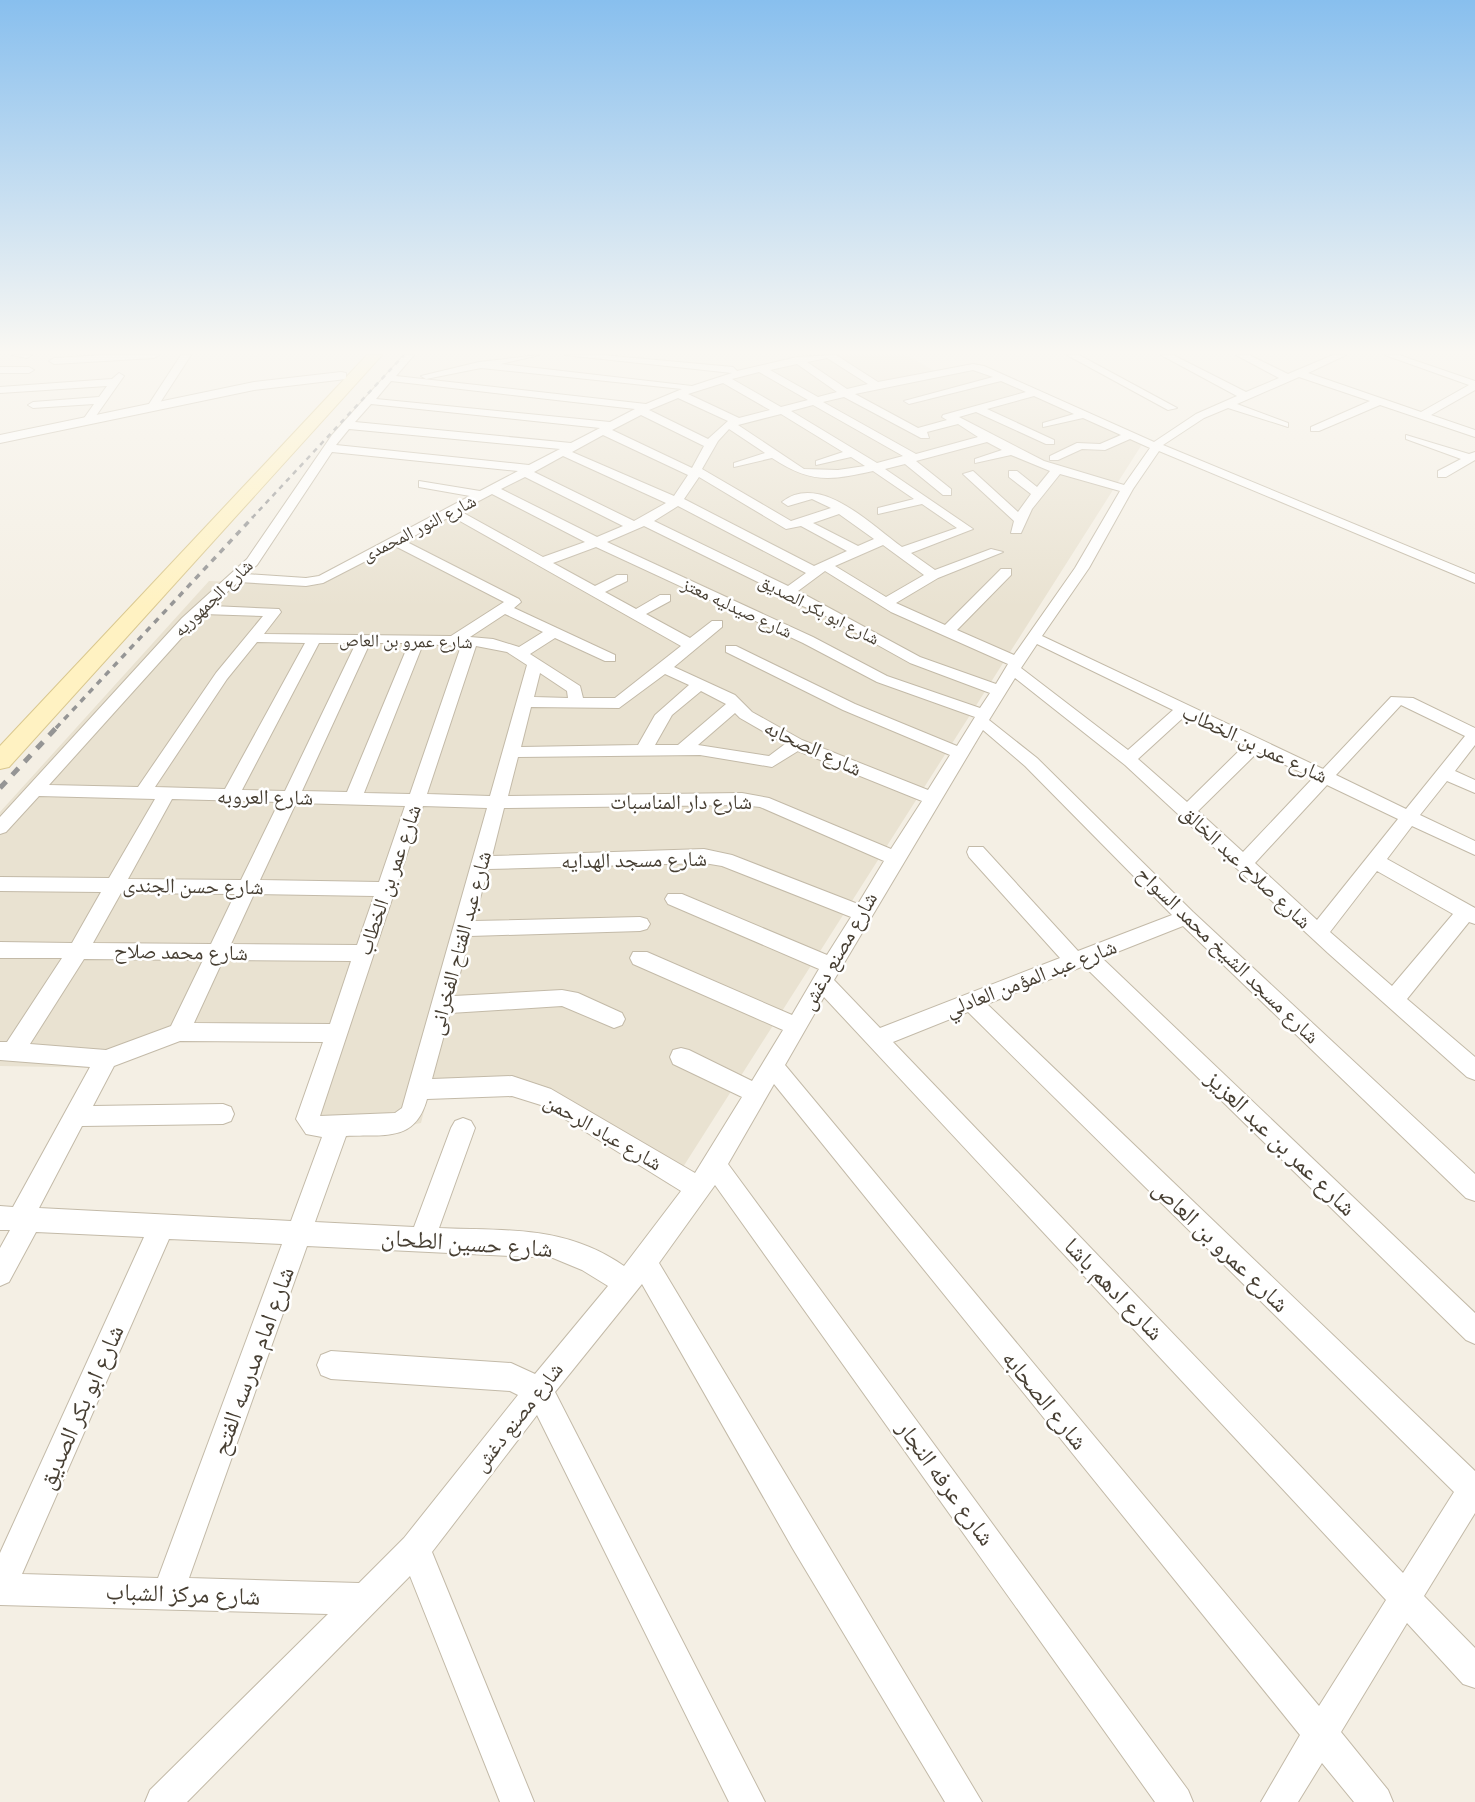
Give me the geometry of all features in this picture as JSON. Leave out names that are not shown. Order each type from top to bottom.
[{"type":"main road","name":"شارع الجمهوريه","points":[[0,761],[143,611],[229,510],[264,478],[294,439]]},
{"type":"street","name":"شارع الجمهوريه","points":[[0,828],[199,610],[252,562],[337,439]]},
{"type":"street","points":[[473,439],[570,450],[820,569],[1015,666]]},
{"type":"street","name":"شارع النور المحمدى","points":[[237,578],[318,581],[589,439]]},
{"type":"street","points":[[631,439],[696,472],[788,525],[804,523],[841,509]]},
{"type":"street","points":[[700,439],[709,444]]},
{"type":"street","points":[[541,563],[636,523],[675,501],[696,472],[712,439]]},
{"type":"street","points":[[754,439],[801,472],[821,476],[984,439]]},
{"type":"street","points":[[829,439],[966,528],[965,532],[901,552]]},
{"type":"street","points":[[878,439],[909,458],[947,492]]},
{"type":"street","points":[[929,439],[948,449]]},
{"type":"street","points":[[990,439],[1012,451],[1127,489]]},
{"type":"street","points":[[969,474],[1018,525],[1055,464],[1081,445],[1101,448],[1121,439]]},
{"type":"street","points":[[1145,439],[1159,443]]},
{"type":"street","points":[[1152,439],[1475,579]]},
{"type":"street","name":"شارع مصنع دغش","points":[[162,1802],[415,1549],[538,1390],[635,1273],[715,1165],[895,858],[1015,666],[1090,557],[1127,489],[1159,443],[1166,439]]},
{"type":"street","points":[[1417,439],[1473,457]]},
{"type":"street","points":[[330,448],[530,471]]},
{"type":"street","points":[[979,461],[1012,451]]},
{"type":"street","points":[[820,463],[852,453]]},
{"type":"street","points":[[738,465],[774,454]]},
{"type":"street","points":[[1442,474],[1473,457]]},
{"type":"street","name":"شارع ابو بكر الصديق","points":[[530,471],[786,594],[827,611],[915,660],[1000,691]]},
{"type":"street","points":[[1013,474],[1037,493]]},
{"type":"street","points":[[423,484],[488,492]]},
{"type":"street","name":"شارع صيدليه معتز","points":[[488,492],[808,640],[882,679],[983,719]]},
{"type":"street","points":[[788,502],[819,495],[933,575]]},
{"type":"street","points":[[882,511],[924,500]]},
{"type":"street","points":[[450,511],[689,644]]},
{"type":"street","points":[[804,523],[856,550]]},
{"type":"street","points":[[394,540],[513,601],[463,640]]},
{"type":"street","points":[[786,594],[820,569],[856,550],[884,540]]},
{"type":"street","points":[[885,603],[933,575],[996,552]]},
{"type":"street","points":[[946,633],[1006,572]]},
{"type":"street","points":[[593,592],[622,578]]},
{"type":"street","points":[[635,615],[664,598]]},
{"type":"street","points":[[505,609],[610,658]]},
{"type":"street","points":[[142,794],[221,676],[274,612],[199,610]]},
{"type":"street","points":[[525,702],[620,703],[689,644],[717,624]]},
{"type":"street","points":[[527,659],[554,632]]},
{"type":"street","name":"شارع عمرو بن العاص","points":[[251,638],[418,639],[494,643],[527,659],[575,689],[576,703]]},
{"type":"street","name":"شارع عمر بن الخطاب","points":[[1035,638],[1182,711],[1410,815],[1475,849]]},
{"type":"street","points":[[230,796],[314,639]]},
{"type":"street","points":[[179,1032],[365,639]]},
{"type":"street","points":[[353,799],[418,639]]},
{"type":"street","name":"شارع عمر بن الخطاب","points":[[309,1119],[416,801],[463,640]]},
{"type":"street","points":[[731,649],[849,708],[962,754]]},
{"type":"street","name":"شارع عبد الفتاح الفخرانى","points":[[309,1119],[314,1127],[337,1128],[404,1121],[409,1117],[420,1089],[525,702],[527,659]]},
{"type":"street","name":"شارع صلاح عبد الخالق","points":[[1015,666],[1128,759],[1318,933],[1475,1070]]},
{"type":"street","name":"شارع الصحابه","points":[[662,667],[736,703],[746,715],[796,744],[933,799]]},
{"type":"street","points":[[645,749],[654,723],[660,716],[701,684]]},
{"type":"street","points":[[1244,863],[1397,699],[1407,701],[1475,734],[1318,933]]},
{"type":"street","points":[[682,750],[736,703]]},
{"type":"street","points":[[1128,759],[1182,711]]},
{"type":"street","name":"شارع مسجد الشيخ محمد السواح","points":[[983,719],[1031,762],[1186,917],[1475,1190]]},
{"type":"street","points":[[511,752],[645,749],[711,751],[772,762],[796,744]]},
{"type":"street","points":[[1187,812],[1256,744]]},
{"type":"street","points":[[1444,772],[1475,787]]},
{"type":"street","name":"شارع العروبه","points":[[32,790],[498,802]]},
{"type":"street","points":[[6,1051],[78,951],[166,794]]},
{"type":"street","name":"شارع دار المناسبات","points":[[498,802],[752,800],[895,858]]},
{"type":"street","name":"شارع عمر بن عبد العزيز","points":[[976,852],[1081,958],[1475,1331]]},
{"type":"street","name":"شارع مسجد الهدايه","points":[[481,863],[704,856],[725,860],[861,913]]},
{"type":"street","points":[[1375,861],[1471,915],[1394,999]]},
{"type":"street","name":"شارع حسن الجندى","points":[[0,884],[386,889]]},
{"type":"street","points":[[675,899],[827,974]]},
{"type":"street","name":"شارع عبد المؤمن العادلي","points":[[877,1039],[1186,917]]},
{"type":"street","points":[[464,929],[640,924]]},
{"type":"street","name":"شارع محمد صلاح","points":[[0,950],[363,953]]},
{"type":"street","points":[[640,958],[796,1026]]},
{"type":"street","name":"شارع ادهم باشا","points":[[827,974],[877,1039],[1475,1672]]},
{"type":"street","points":[[443,1005],[562,998],[571,999],[614,1019]]},
{"type":"street","name":"شارع عمرو بن العاص","points":[[970,1002],[1474,1488]]},
{"type":"street","points":[[6,1051],[106,1059],[179,1032],[338,1033]]},
{"type":"street","points":[[681,1057],[756,1093]]},
{"type":"street","points":[[0,1273],[17,1218],[106,1059]]},
{"type":"street","name":"شارع الصحابه","points":[[772,1065],[1376,1802]]},
{"type":"street","name":"شارع عباد الرحمن","points":[[420,1089],[512,1086],[525,1089],[551,1099],[697,1188]]},
{"type":"street","points":[[76,1116],[223,1114]]},
{"type":"street","name":"شارع امام مدرسه الفتح","points":[[168,1594],[337,1128]]},
{"type":"street","points":[[422,1239],[463,1128]]},
{"type":"street","name":"شارع عرفه النجار","points":[[715,1165],[1176,1802]]},
{"type":"street","name":"شارع حسين الطحان","points":[[17,1218],[553,1246],[580,1253],[604,1266],[635,1273]]},
{"type":"street","name":"شارع ابو بكر الصديق","points":[[0,1588],[162,1226]]},
{"type":"street","points":[[635,1273],[804,1538],[965,1802]]},
{"type":"street","points":[[331,1366],[511,1377],[538,1390],[748,1802]]},
{"type":"street","points":[[1278,1802],[1474,1488]]},
{"type":"street","points":[[415,1549],[517,1802]]},
{"type":"street","name":"شارع مركز الشباب","points":[[0,1588],[366,1599]]},
{"type":"shaded area","points":[[593,439],[1145,439],[671,1186],[562,1116],[528,1100],[503,1094],[428,1095],[421,1123],[340,1139],[309,1132],[327,1037],[185,1036],[108,1068],[0,1066],[0,812],[209,581],[318,585],[405,536]]},
{"type":"railway","points":[[252,518],[326,439]]},
{"type":"railway","points":[[56,728],[253,517]]},
{"type":"railway","points":[[0,788],[57,727]]}]
